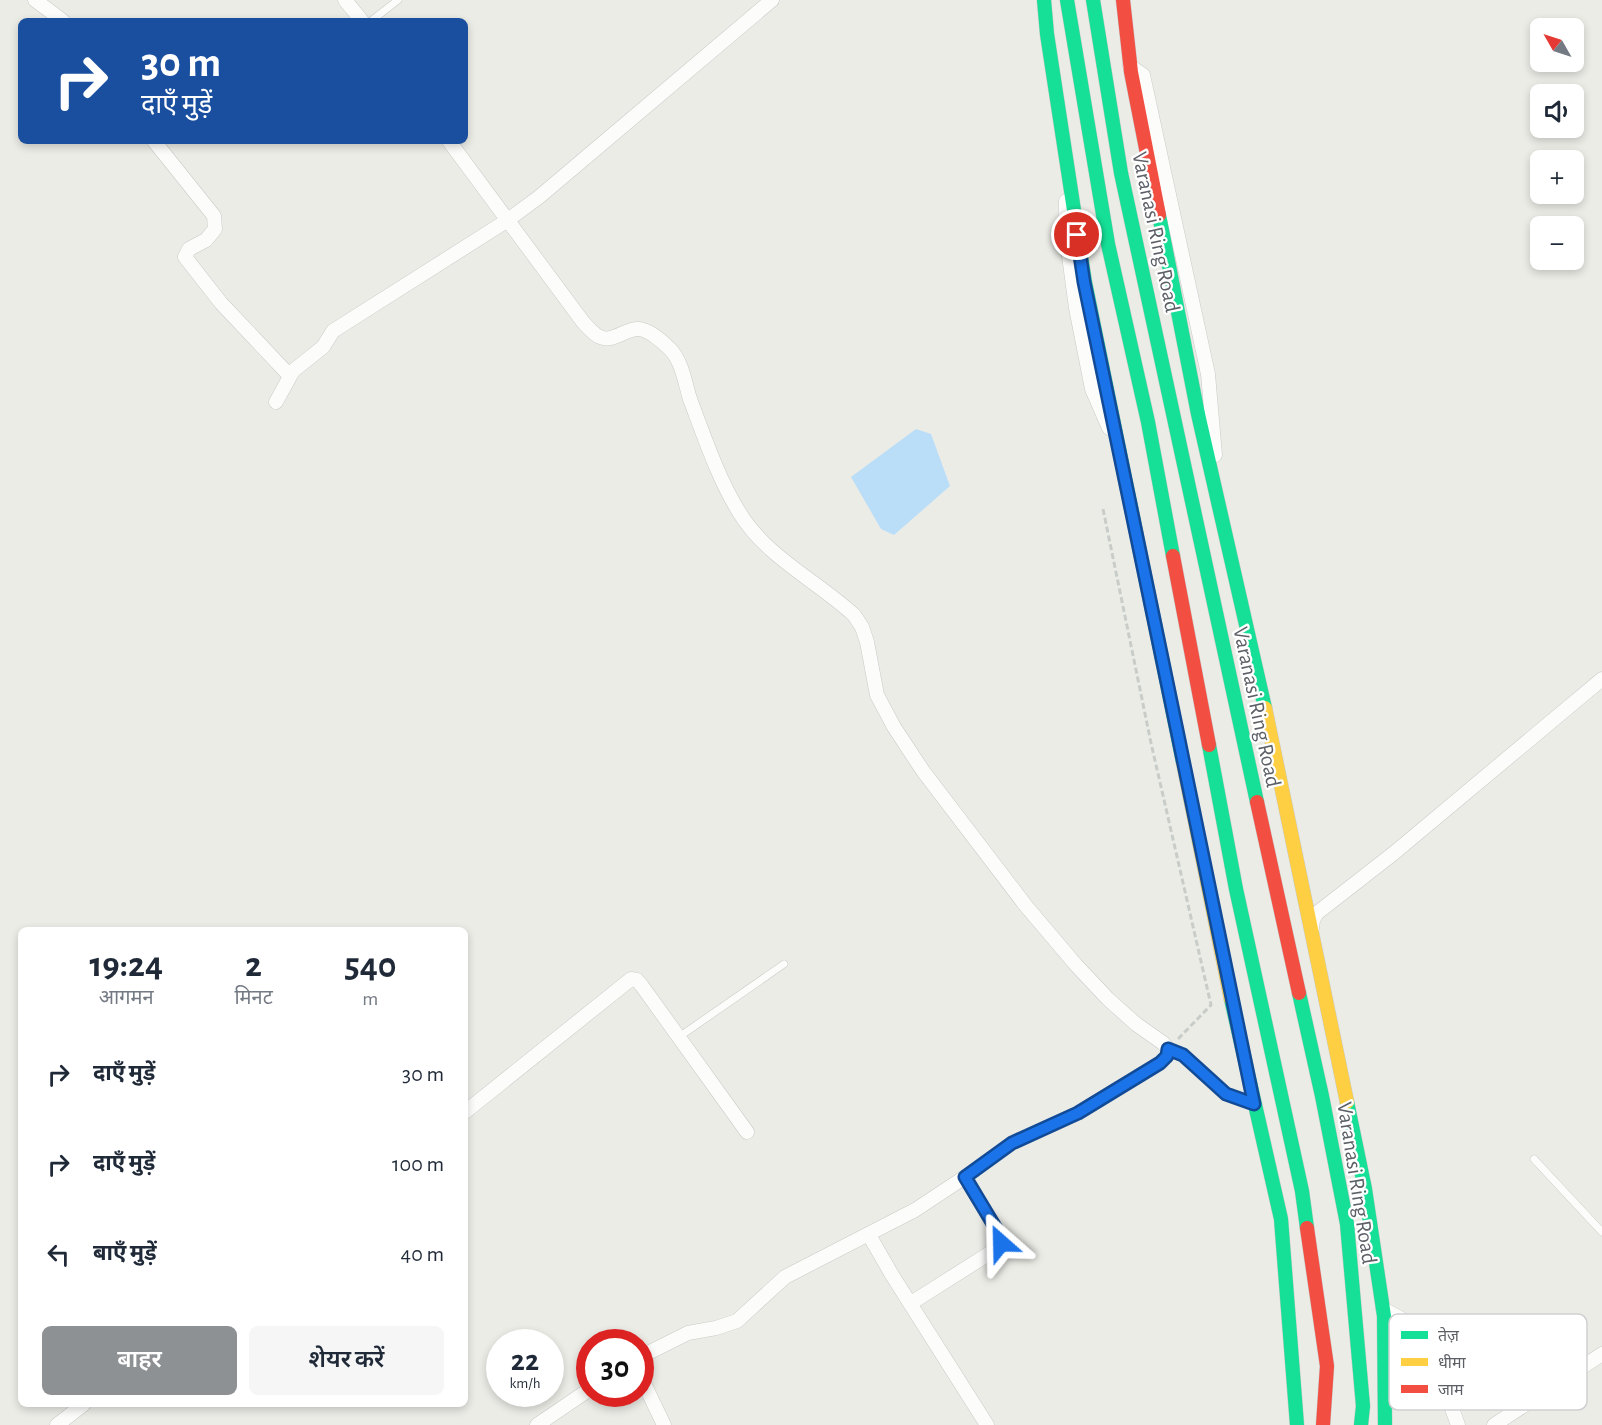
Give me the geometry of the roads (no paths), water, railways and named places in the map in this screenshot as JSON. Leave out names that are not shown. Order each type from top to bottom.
[{"type":"main road","points":[[1044,0],[1084,282],[1215,927],[1281,1218],[1297,1425]]},
{"type":"main road","points":[[1067,0],[1108,244],[1148,422],[1236,889],[1302,1191],[1327,1366],[1323,1425]]},
{"type":"main road","name":"Varanasi Ring Road","points":[[1093,0],[1120,173],[1322,1096],[1347,1224],[1363,1406],[1361,1425]]},
{"type":"main road","points":[[1124,0],[1130,66],[1198,414],[1269,725],[1365,1189],[1383,1309],[1386,1425]]},
{"type":"street","points":[[35,0],[59,18]]},
{"type":"street","points":[[345,0],[360,18]]},
{"type":"street","points":[[276,402],[289,375],[322,347],[329,334],[508,220],[547,190],[772,0]]},
{"type":"street","points":[[156,144],[214,216],[215,229],[206,240],[189,249],[184,257],[221,303],[289,375]]},
{"type":"street","points":[[451,144],[593,333],[608,339],[639,329],[648,332],[670,349],[678,362],[707,442],[738,511],[751,529],[781,557],[854,615],[862,627],[867,642],[877,696],[894,727],[923,771],[1026,906],[1076,965],[1108,999],[1136,1024],[1168,1049],[1183,1055],[1226,1094],[1254,1104]]},
{"type":"street","points":[[1312,928],[1317,913],[1394,853],[1602,679]]},
{"type":"street","points":[[468,1110],[631,979],[637,980],[642,986],[747,1132]]},
{"type":"street","points":[[654,1350],[688,1333],[716,1328],[737,1321],[785,1277],[915,1210],[1012,1143],[1078,1113],[1160,1063],[1167,1056],[1168,1049]]},
{"type":"street","points":[[910,1303],[998,1248],[1001,1243],[1001,1237],[965,1177]]},
{"type":"street","points":[[869,1235],[987,1425]]},
{"type":"street","points":[[1383,1309],[1392,1314]]},
{"type":"street","points":[[1587,1364],[1602,1354]]},
{"type":"street","points":[[537,1425],[576,1399]]},
{"type":"street","points":[[654,1404],[664,1425]]},
{"type":"street","points":[[57,1425],[80,1407]]},
{"type":"street","points":[[1452,1410],[1458,1425]]},
{"type":"street","points":[[1494,1425],[1517,1410]]},
{"type":"lane","points":[[375,18],[398,0]]},
{"type":"lane","points":[[679,1037],[784,964]]},
{"type":"lane","points":[[1534,1160],[1602,1232]]},
{"type":"water","points":[[916,429],[931,434],[950,486],[894,535],[881,529],[851,477]]}]
